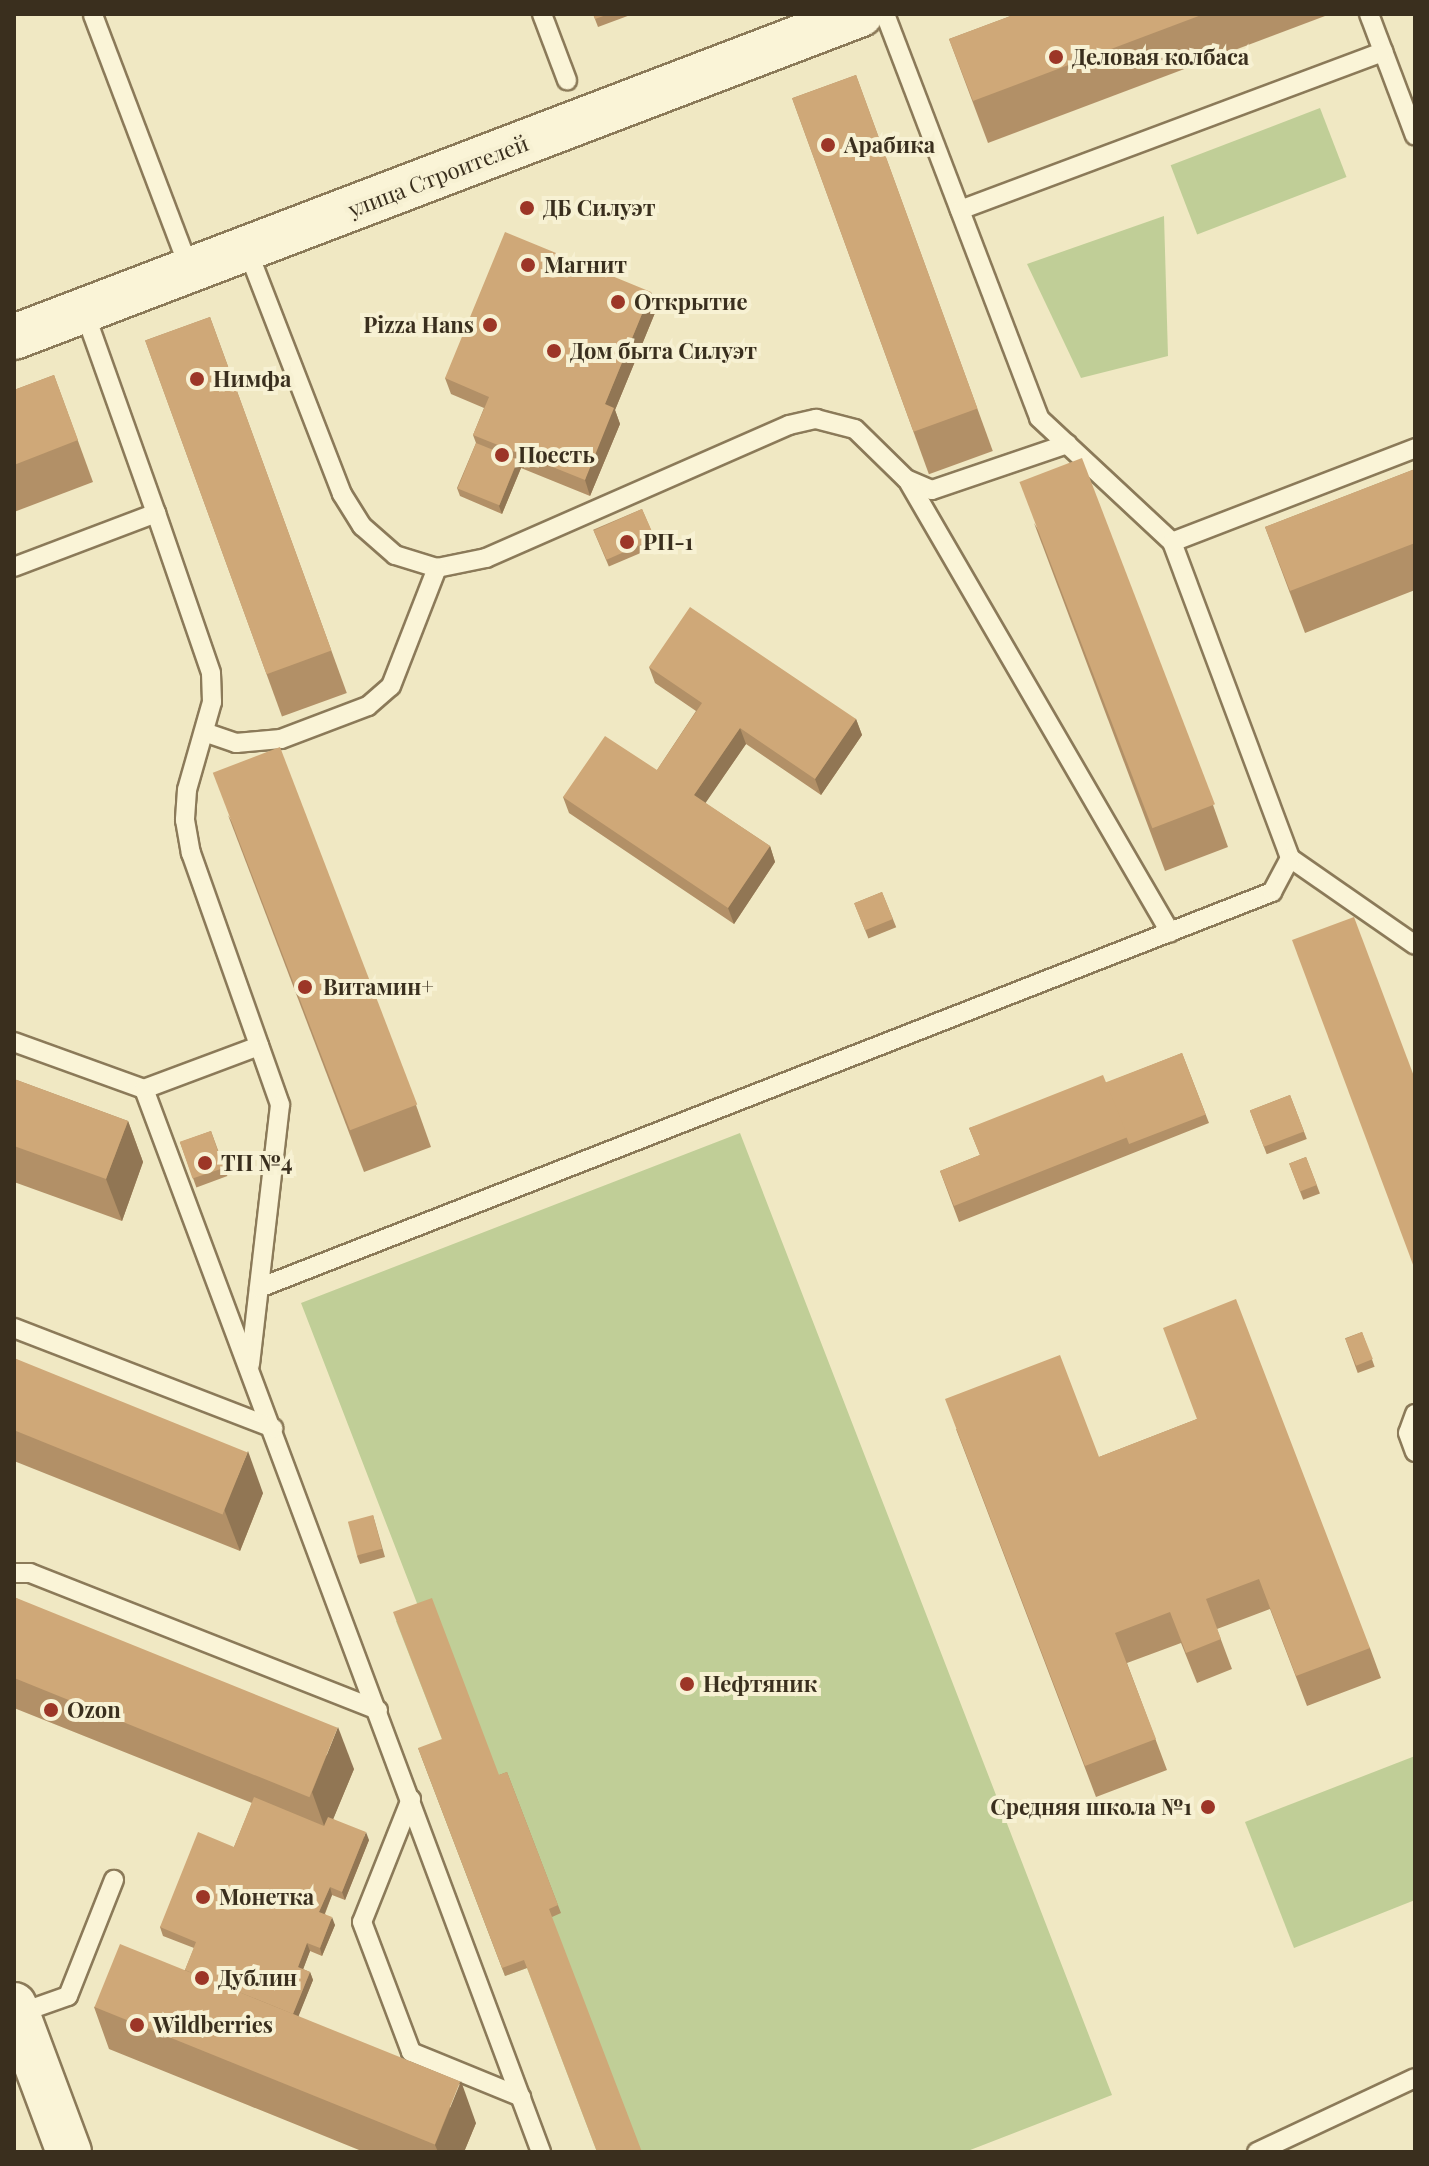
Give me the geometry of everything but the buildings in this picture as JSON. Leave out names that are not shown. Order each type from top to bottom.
[{"type":"main road","name":"улица Строителей","points":[[14,337],[861,14]]},
{"type":"main road","points":[[16,2010],[69,2152]]},
{"type":"lane","points":[[542,14],[567,80]]},
{"type":"lane","points":[[885,14],[1039,418],[1172,542],[1290,858],[1415,945]]},
{"type":"lane","points":[[1369,14],[1415,136]]},
{"type":"lane","points":[[93,15],[190,271]]},
{"type":"lane","points":[[960,210],[1383,52]]},
{"type":"lane","points":[[247,249],[342,494],[362,526],[395,555],[437,568],[486,558],[789,425],[816,419],[855,429],[906,479],[1170,932]]},
{"type":"lane","points":[[84,311],[211,673],[212,702],[187,790],[185,820],[280,1105],[249,1366]]},
{"type":"lane","points":[[906,479],[932,490],[952,486],[1067,444]]},
{"type":"lane","points":[[1172,542],[1415,448]]},
{"type":"lane","points":[[14,567],[156,513]]},
{"type":"lane","points":[[204,732],[236,743],[281,739],[368,706],[391,686],[437,568]]},
{"type":"lane","points":[[259,1288],[1272,892],[1290,858]]},
{"type":"lane","points":[[14,1042],[144,1089],[259,1046]]},
{"type":"lane","points":[[144,1089],[541,2152]]},
{"type":"lane","points":[[14,1328],[273,1428]]},
{"type":"lane","points":[[1415,1414],[1408,1433],[1415,1452]]},
{"type":"lane","points":[[14,1573],[30,1573],[378,1710]]},
{"type":"lane","points":[[411,1799],[362,1922],[411,2052],[521,2097]]},
{"type":"lane","points":[[16,2010],[68,1996],[114,1880]]},
{"type":"lane","points":[[1257,2152],[1415,2078]]},
{"type":"green space","points":[[1320,108],[1347,177],[1197,234],[1171,165]]},
{"type":"green space","points":[[1164,216],[1168,356],[1081,378],[1027,264]]},
{"type":"green space","name":"Нефтяник","points":[[740,1133],[1112,2095],[965,2152],[597,2152],[527,1968],[505,1976],[421,1756],[445,1747],[396,1621],[420,1611],[301,1303]]},
{"type":"green space","points":[[1415,1756],[1415,1900],[1294,1948],[1245,1822]]},
{"type":"place","name":"Деловая колбаса","points":[[1056,57]]},
{"type":"place","name":"Арабика","points":[[828,145]]},
{"type":"place","name":"ДБ Силуэт","points":[[527,208]]},
{"type":"place","name":"Магнит","points":[[528,265]]},
{"type":"place","name":"Открытие","points":[[618,302]]},
{"type":"place","name":"Pizza Hans","points":[[490,325]]},
{"type":"place","name":"Дом быта Силуэт","points":[[554,351]]},
{"type":"place","name":"Нимфа","points":[[197,379]]},
{"type":"place","name":"Поесть","points":[[502,455]]},
{"type":"place","name":"РП-1","points":[[627,542]]},
{"type":"place","name":"Витамин+","points":[[305,987]]},
{"type":"place","name":"ТП №4","points":[[205,1163]]},
{"type":"place","name":"Нефтяник","points":[[687,1684]]},
{"type":"place","name":"Ozon","points":[[51,1710]]},
{"type":"place","name":"Средняя школа №1","points":[[1208,1807]]},
{"type":"place","name":"Монетка","points":[[203,1897]]},
{"type":"place","name":"Дублин","points":[[202,1978]]},
{"type":"place","name":"Wildberries","points":[[137,2025]]}]
